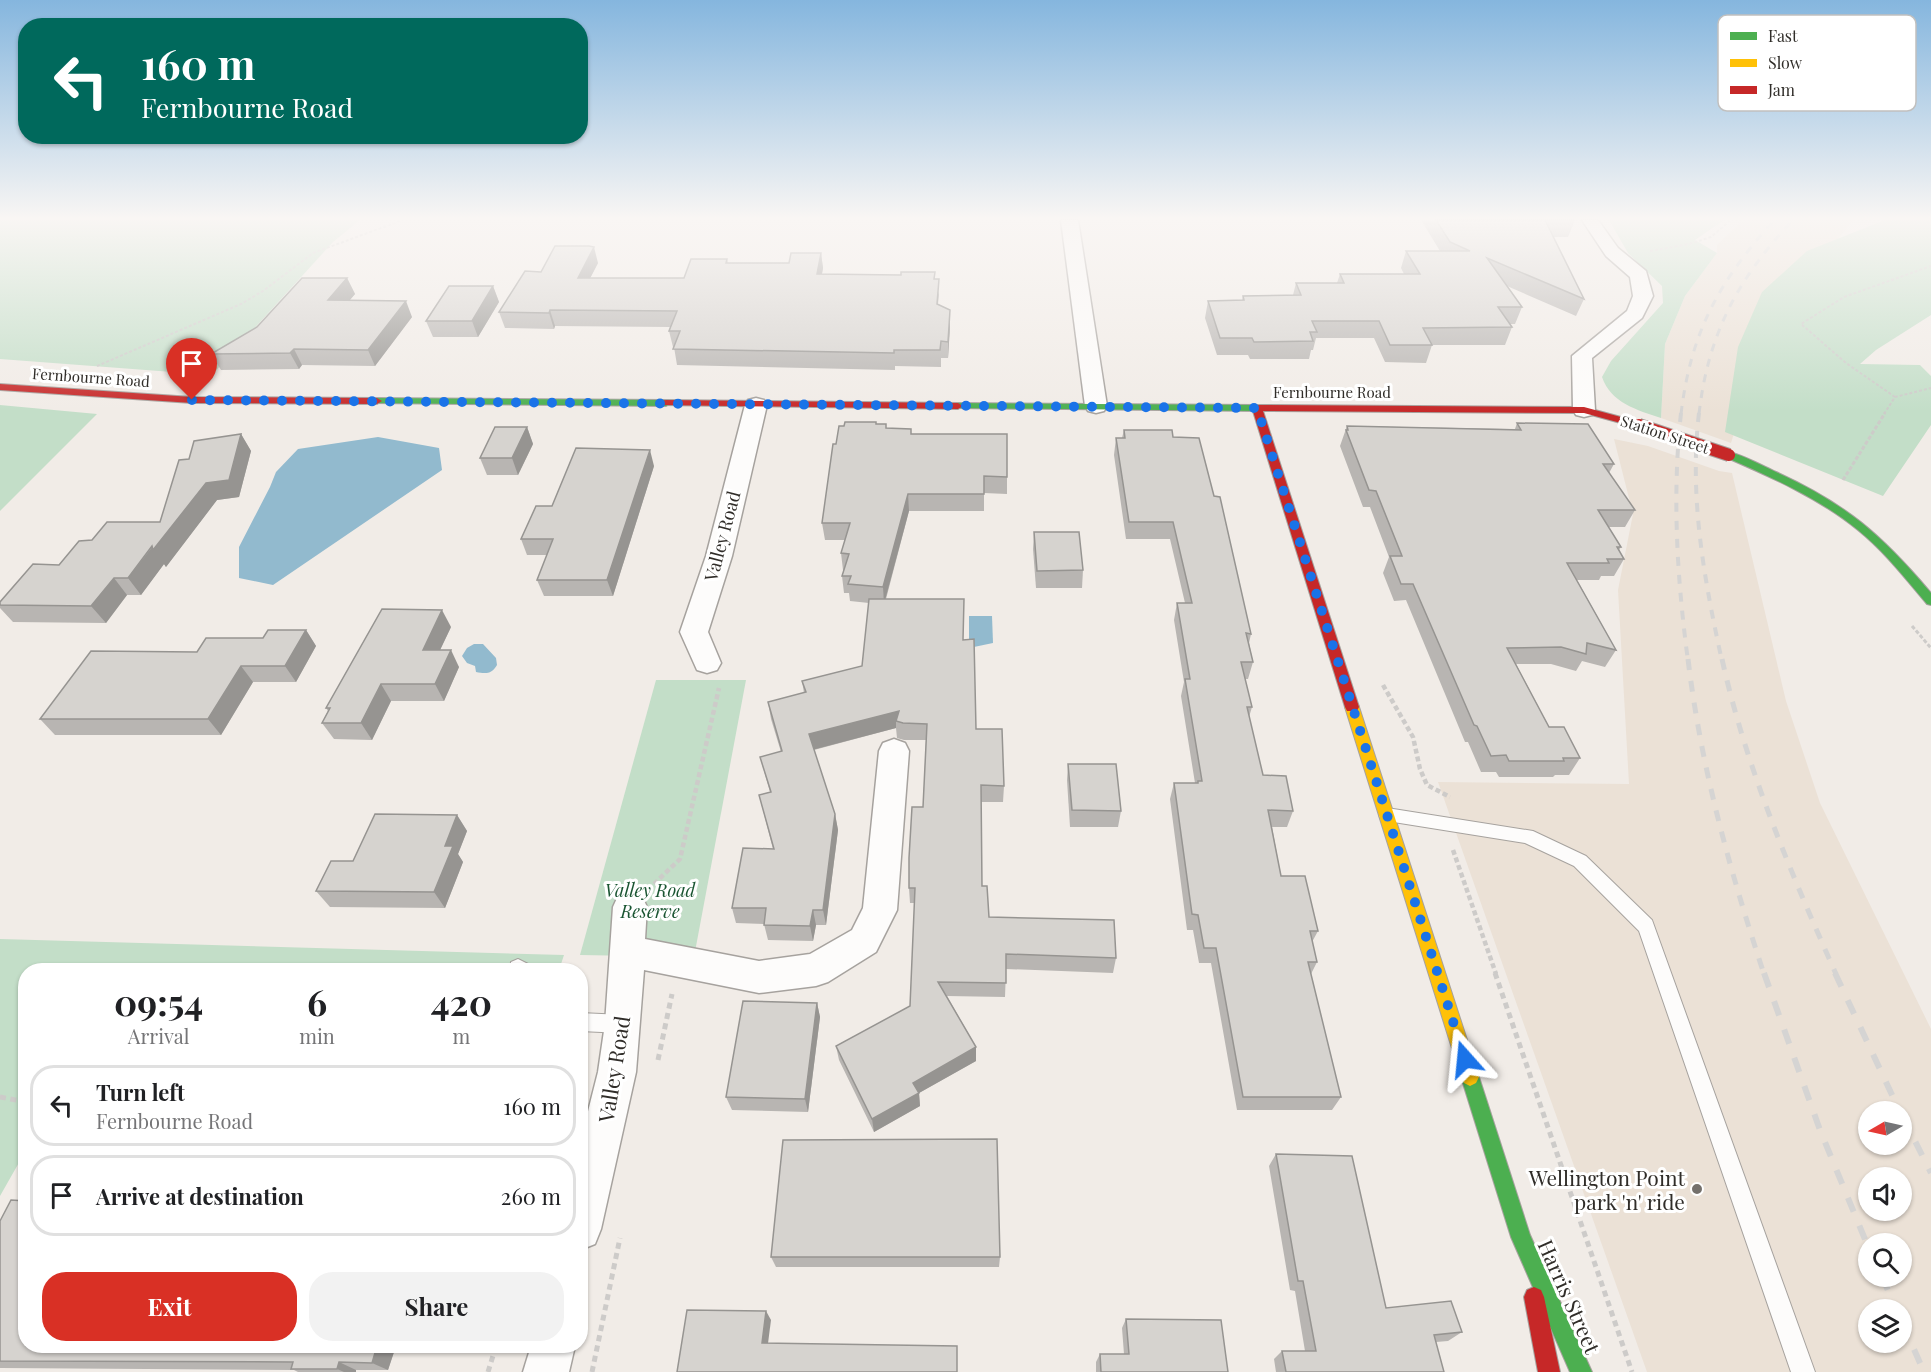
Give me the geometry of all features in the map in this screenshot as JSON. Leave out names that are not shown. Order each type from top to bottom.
[{"type":"street","points":[[1078,284],[1096,406]]},
{"type":"street","points":[[1584,410],[1582,356],[1635,314],[1643,296],[1641,284]]},
{"type":"street","name":"Fernbourne Road","points":[[0,387],[192,400],[1584,410]]},
{"type":"street","name":"Valley Road","points":[[707,663],[694,632],[719,556],[756,405]]},
{"type":"street","name":"Harris Street","points":[[1257,408],[1521,1237],[1549,1372]]},
{"type":"street","name":"Station Street","points":[[1584,410],[1639,425],[1729,455],[1780,476],[1850,518],[1890,553],[1931,601]]},
{"type":"street","points":[[627,951],[759,977],[816,970],[864,941],[880,910],[894,751]]},
{"type":"street","name":"Valley Road","points":[[588,1194],[616,1072],[623,1024],[630,908]]},
{"type":"street","name":"Harris Street","points":[[1521,1237],[1581,1372]]},
{"type":"street","points":[[546,1372],[551,1353]]},
{"type":"lane","points":[[1387,815],[1527,836],[1580,861],[1646,926],[1803,1372]]},
{"type":"lane","points":[[588,1022],[623,1024]]},
{"type":"path","points":[[56,391],[103,363],[242,304],[272,284]]},
{"type":"path","points":[[1880,284],[1844,297],[1801,324],[1846,363],[1895,397]]},
{"type":"path","points":[[1822,501],[1838,488],[1895,397],[1931,388]]},
{"type":"path","points":[[630,908],[680,859],[720,685],[707,663]]},
{"type":"path","points":[[1378,677],[1413,737],[1420,769],[1427,785],[1445,794],[1455,803],[1453,854],[1632,1372]]},
{"type":"path","points":[[0,1097],[18,1100]]},
{"type":"path","points":[[488,1372],[494,1353]]},
{"type":"shaded area","points":[[1694,284],[1799,284],[1789,295],[1762,343],[1731,443],[1661,418],[1665,344],[1685,296]]},
{"type":"shaded area","points":[[1614,439],[1648,446],[1719,471],[1732,473],[1786,701],[1820,803],[1931,1029],[1931,1372],[1647,1372],[1438,782],[1629,784],[1618,590],[1633,514]]},
{"type":"green space","points":[[0,284],[295,284],[212,375],[0,359]]},
{"type":"green space","points":[[1660,284],[1694,284],[1685,296],[1665,344],[1661,418],[1618,399],[1606,386],[1602,377],[1611,361],[1663,303]]},
{"type":"green space","points":[[1771,284],[1931,284],[1931,315],[1876,350],[1860,364],[1920,365],[1931,376],[1931,425],[1883,496],[1725,432],[1738,347],[1762,292]]},
{"type":"green space","points":[[0,405],[97,414],[0,511]]},
{"type":"green space","name":"Valley Road Reserve","points":[[656,680],[746,680],[694,957],[580,955]]},
{"type":"green space","points":[[0,939],[564,955],[561,963],[18,963],[18,1164],[0,1196]]},
{"type":"water","points":[[378,437],[439,448],[442,470],[273,585],[239,578],[239,547],[276,472],[298,449]]},
{"type":"water","points":[[969,616],[992,616],[993,643],[969,648]]},
{"type":"water","points":[[474,644],[483,644],[496,658],[497,665],[491,672],[476,672],[475,666],[467,663],[462,656],[467,648]]},
{"type":"building","points":[[296,284],[342,284],[328,300],[406,301],[368,350],[294,349],[290,353],[211,354],[257,327]]},
{"type":"building","points":[[517,284],[939,284],[937,304],[950,310],[948,342],[941,341],[940,350],[894,350],[894,353],[673,349],[680,331],[669,331],[677,311],[499,312]]},
{"type":"building","points":[[1296,284],[1506,284],[1522,307],[1498,307],[1512,327],[1423,328],[1432,345],[1390,345],[1379,321],[1312,321],[1317,332],[1310,332],[1313,341],[1254,342],[1252,338],[1220,338],[1208,301],[1244,300],[1243,296],[1301,295]]},
{"type":"building","points":[[1549,284],[1577,284],[1584,299]]},
{"type":"building","points":[[449,286],[493,286],[472,321],[426,321]]},
{"type":"building","points":[[845,422],[876,422],[876,424],[886,424],[886,428],[911,429],[911,434],[1007,434],[1007,477],[984,476],[984,494],[908,494],[883,587],[848,584],[851,576],[842,576],[849,554],[841,553],[850,523],[822,523],[833,444],[836,444],[839,426],[844,426]]},
{"type":"building","points":[[1517,423],[1588,424],[1614,464],[1603,464],[1635,510],[1598,510],[1621,547],[1617,547],[1624,559],[1607,559],[1609,563],[1567,563],[1616,650],[1587,643],[1586,654],[1561,647],[1507,648],[1549,727],[1564,727],[1580,758],[1563,758],[1564,761],[1509,761],[1506,755],[1491,756],[1477,726],[1474,725],[1413,584],[1401,584],[1390,556],[1402,556],[1376,491],[1369,490],[1346,430],[1348,430],[1347,426],[1521,430]]},
{"type":"building","points":[[495,427],[527,427],[512,458],[480,458]]},
{"type":"building","points":[[1124,430],[1172,430],[1173,437],[1199,438],[1214,496],[1220,497],[1251,634],[1246,633],[1253,662],[1241,662],[1252,707],[1247,707],[1263,775],[1286,776],[1293,811],[1268,810],[1281,876],[1305,876],[1318,931],[1310,931],[1317,962],[1308,962],[1341,1097],[1243,1097],[1216,948],[1204,948],[1198,915],[1192,914],[1174,783],[1202,781],[1185,679],[1190,679],[1177,603],[1192,603],[1173,522],[1129,522],[1116,438],[1125,438]]},
{"type":"building","points":[[241,434],[229,480],[206,483],[128,578],[114,578],[91,606],[0,605],[0,602],[33,564],[59,565],[79,541],[92,540],[107,522],[160,522],[179,460],[189,459],[194,441]]},
{"type":"building","points":[[576,448],[650,450],[607,580],[537,580],[553,539],[521,539],[536,506],[552,506]]},
{"type":"building","points":[[1034,532],[1079,532],[1083,570],[1037,571]]},
{"type":"building","points":[[869,599],[964,599],[963,640],[974,639],[976,729],[1002,729],[1004,786],[981,785],[982,886],[987,886],[989,917],[1114,920],[1116,958],[1006,954],[1006,983],[938,982],[976,1047],[913,1083],[919,1093],[872,1119],[836,1046],[910,1006],[915,888],[909,888],[912,807],[923,807],[927,724],[896,721],[899,711],[809,734],[835,814],[823,910],[813,910],[810,926],[764,925],[766,908],[732,908],[743,848],[774,849],[759,795],[771,792],[760,757],[782,751],[768,702],[806,692],[802,681],[862,666]]},
{"type":"building","points":[[382,609],[442,610],[423,650],[451,650],[435,684],[381,684],[361,723],[322,723],[330,708],[326,708]]},
{"type":"building","points":[[268,630],[306,630],[285,666],[241,666],[208,719],[40,719],[91,651],[197,652],[206,638],[263,638]]},
{"type":"building","points":[[1068,764],[1116,764],[1121,811],[1072,810]]},
{"type":"building","points":[[375,814],[457,815],[445,846],[453,846],[434,892],[316,891],[331,861],[353,861]]},
{"type":"building","points":[[743,1001],[817,1003],[805,1099],[726,1097]]},
{"type":"building","points":[[997,1139],[1000,1257],[771,1257],[783,1140]]},
{"type":"building","points":[[1276,1154],[1352,1156],[1386,1308],[1451,1301],[1462,1332],[1434,1335],[1444,1372],[1286,1372],[1282,1351],[1316,1351],[1303,1281],[1298,1281]]},
{"type":"building","points":[[11,1200],[18,1200],[18,1353],[375,1353],[372,1363],[339,1362],[337,1369],[291,1369],[293,1362],[0,1361],[0,1221]]},
{"type":"building","points":[[687,1310],[766,1311],[762,1343],[957,1346],[957,1372],[677,1372]]},
{"type":"building","points":[[1126,1319],[1221,1320],[1228,1372],[1101,1372],[1100,1354],[1129,1354]]},
{"type":"railway","points":[[1681,414],[1692,357],[1700,332],[1725,284]]},
{"type":"railway","points":[[1699,414],[1703,385],[1718,333],[1742,284]]},
{"type":"railway","points":[[1681,413],[1676,506],[1681,599],[1688,661]]},
{"type":"railway","points":[[1699,413],[1696,444],[1697,507],[1704,569],[1722,661]]},
{"type":"railway","points":[[1688,659],[1701,740],[1718,819],[1764,974]]},
{"type":"railway","points":[[1722,659],[1744,740],[1771,819],[1836,974]]},
{"type":"railway","points":[[1764,973],[1820,1130],[1862,1233]]},
{"type":"railway","points":[[1835,973],[1895,1101]]},
{"type":"railway","points":[[1912,1135],[1931,1173]]},
{"type":"railway","points":[[1887,1287],[1891,1299]]},
{"type":"railway","points":[[1912,1345],[1924,1372]]},
{"type":"traffic: fast","points":[[377,401],[666,403]]},
{"type":"traffic: fast","points":[[958,406],[1259,408]]},
{"type":"traffic: fast","points":[[1729,455],[1798,486],[1847,516],[1881,544],[1931,601]]},
{"type":"traffic: fast","points":[[1470,1077],[1521,1237],[1581,1372]]},
{"type":"traffic: slow","points":[[1352,707],[1470,1077]]},
{"type":"traffic: jam","points":[[0,387],[192,400],[377,401]]},
{"type":"traffic: jam","points":[[666,403],[958,406]]},
{"type":"traffic: jam","points":[[1257,408],[1352,707]]},
{"type":"traffic: jam","points":[[1259,408],[1584,410],[1639,425]]},
{"type":"traffic: jam","points":[[1639,425],[1729,455]]},
{"type":"traffic: jam","points":[[1534,1297],[1549,1372]]},
{"type":"place","name":"Wellington Point park 'n' ride","points":[[1697,1189]]},
{"type":"route","points":[[192,400],[1257,408],[1465,1059]]}]
